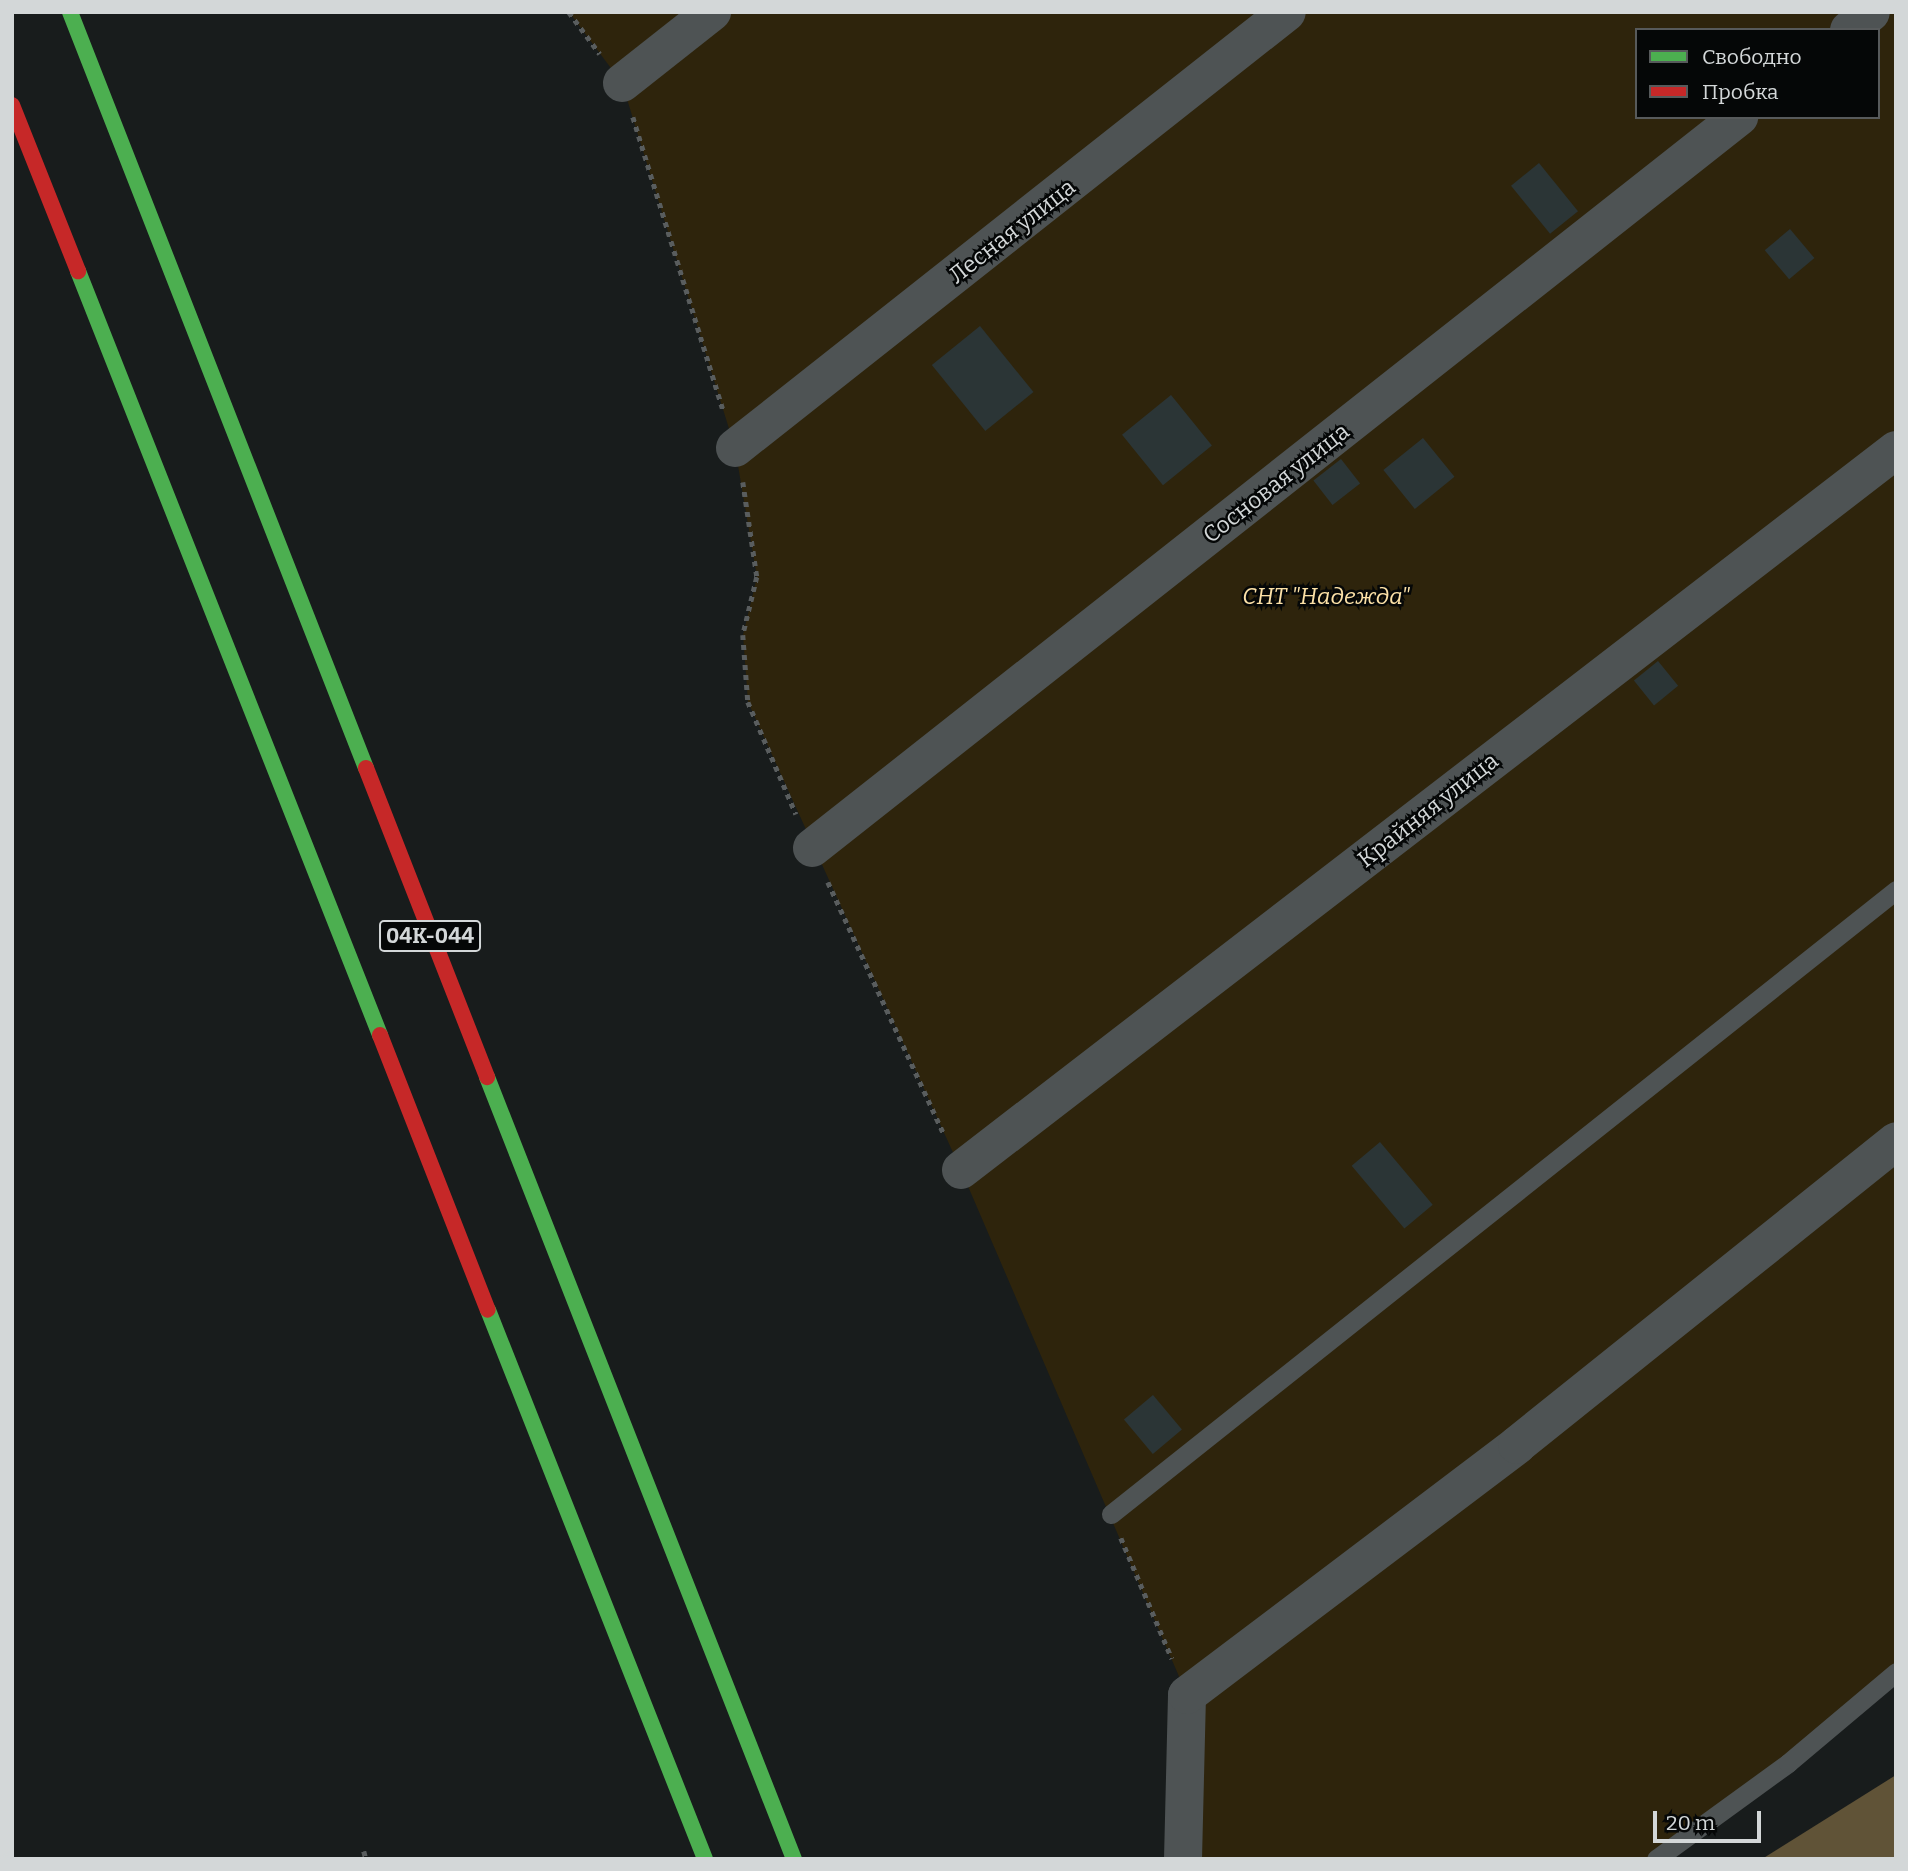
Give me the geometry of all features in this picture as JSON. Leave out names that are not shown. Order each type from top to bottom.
[{"type":"main road","name":"04К-044","points":[[70,12],[794,1859]]},
{"type":"main road","name":"04К-044","points":[[12,105],[705,1859]]},
{"type":"street","points":[[622,83],[712,12]]},
{"type":"street","name":"Лесная улица","points":[[735,448],[1287,12]]},
{"type":"street","points":[[1851,28],[1871,12]]},
{"type":"street","name":"Сосновая улица","points":[[813,848],[1737,119]]},
{"type":"street","name":"Крайняя улица","points":[[961,1170],[1896,450]]},
{"type":"street","points":[[1188,1852],[1187,1696],[1517,1445],[1896,1141]]},
{"type":"lane","points":[[1111,1514],[1896,890]]},
{"type":"lane","points":[[1656,1859],[1788,1763],[1896,1672]]},
{"type":"path","points":[[569,12],[622,83],[735,448],[757,577],[743,635],[748,702],[961,1170]]},
{"type":"path","points":[[1111,1514],[1187,1696]]},
{"type":"path","points":[[363,1851],[366,1859]]},
{"type":"green space","name":"СНТ \"Надежда\"","points":[[569,12],[1896,12],[1896,1672],[1656,1859],[1198,1859],[1187,1695],[961,1170],[748,702],[743,635],[757,577],[735,448],[622,83]]},
{"type":"shaded area","points":[[1896,1775],[1896,1859],[1762,1859]]},
{"type":"building","points":[[1539,163],[1578,211],[1550,234],[1511,186]]},
{"type":"building","points":[[1790,229],[1814,258],[1789,279],[1765,250]]},
{"type":"building","points":[[980,326],[1033,392],[985,431],[932,365]]},
{"type":"building","points":[[1171,395],[1212,446],[1163,485],[1122,435]]},
{"type":"building","points":[[1423,438],[1454,477],[1415,509],[1383,470]]},
{"type":"building","points":[[1341,459],[1360,483],[1333,505],[1313,481]]},
{"type":"building","points":[[1658,661],[1678,686],[1654,705],[1634,681]]},
{"type":"building","points":[[1380,1142],[1433,1205],[1404,1229],[1352,1166]]},
{"type":"building","points":[[1153,1395],[1182,1429],[1153,1454],[1124,1419]]},
{"type":"traffic: fast","points":[[70,12],[366,768]]},
{"type":"traffic: fast","points":[[78,271],[380,1035]]},
{"type":"traffic: fast","points":[[487,1077],[794,1859]]},
{"type":"traffic: fast","points":[[488,1310],[705,1859]]},
{"type":"traffic: jam","points":[[12,105],[78,271]]},
{"type":"traffic: jam","points":[[366,768],[487,1077]]},
{"type":"traffic: jam","points":[[380,1035],[488,1310]]}]
